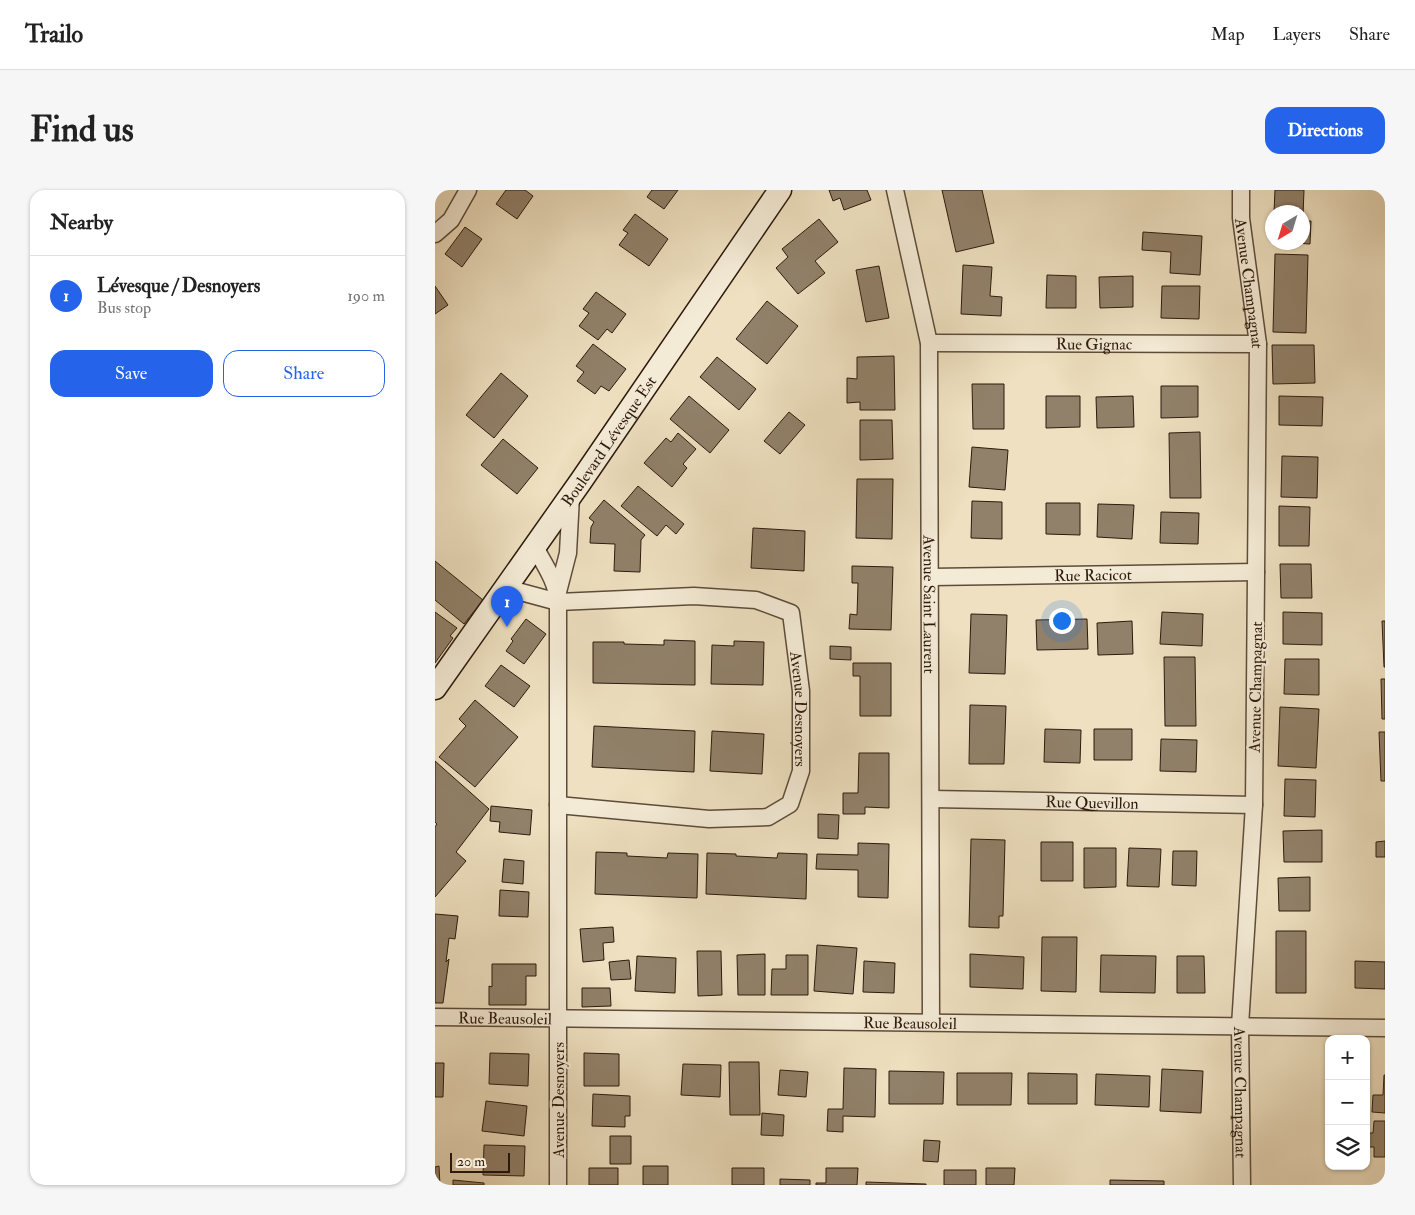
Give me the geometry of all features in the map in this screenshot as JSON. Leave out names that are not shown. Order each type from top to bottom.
[{"type":"street","points":[[435,234],[451,220],[468,190]]},
{"type":"street","name":"Boulevard Lévesque Est","points":[[435,688],[535,547],[780,190]]},
{"type":"street","name":"Avenue Saint Laurent","points":[[895,190],[929,343],[931,1022]]},
{"type":"street","name":"Avenue Champagnat","points":[[1241,190],[1241,218],[1259,344],[1254,805],[1240,1026],[1242,1185]]},
{"type":"street","name":"Rue Gignac","points":[[929,343],[1259,344]]},
{"type":"street","points":[[506,588],[558,597],[569,553],[571,495]]},
{"type":"street","name":"Avenue Desnoyers","points":[[535,547],[551,577],[558,597],[558,1185]]},
{"type":"street","name":"Rue Racicot","points":[[931,578],[1256,572]]},
{"type":"street","name":"Avenue Desnoyers","points":[[558,597],[694,596],[756,600],[791,613],[801,691],[801,771],[790,804],[768,817],[709,819],[558,805]]},
{"type":"street","name":"Rue Quevillon","points":[[931,799],[1254,805]]},
{"type":"street","name":"Rue Beausoleil","points":[[435,1017],[1385,1028]]},
{"type":"building","points":[[506,190],[525,190],[533,196],[517,219],[496,204]]},
{"type":"building","points":[[652,190],[678,190],[664,209],[647,197]]},
{"type":"building","points":[[829,190],[867,190],[871,200],[844,210],[840,198],[833,201]]},
{"type":"building","points":[[942,190],[982,190],[994,243],[956,252]]},
{"type":"building","points":[[1275,190],[1304,190],[1303,205],[1274,205]]},
{"type":"building","points":[[635,214],[668,239],[649,266],[619,245],[628,233],[623,230]]},
{"type":"building","points":[[819,219],[838,242],[815,261],[825,273],[798,294],[776,268],[788,257],[782,249]]},
{"type":"building","points":[[465,227],[482,239],[462,267],[445,254]]},
{"type":"building","points":[[1143,232],[1202,236],[1200,275],[1170,273],[1171,252],[1142,250]]},
{"type":"building","points":[[1275,254],[1308,255],[1306,333],[1273,332]]},
{"type":"building","points":[[963,265],[992,267],[990,296],[1002,297],[1001,316],[961,314]]},
{"type":"building","points":[[879,266],[889,318],[866,322],[856,270]]},
{"type":"building","points":[[1047,275],[1076,276],[1076,308],[1046,308]]},
{"type":"building","points":[[1133,276],[1133,307],[1100,308],[1099,277]]},
{"type":"building","points":[[435,286],[448,305],[435,314]]},
{"type":"building","points":[[1162,286],[1200,286],[1199,319],[1161,318]]},
{"type":"building","points":[[596,292],[626,314],[612,333],[607,329],[598,340],[579,326],[589,313],[583,309]]},
{"type":"building","points":[[767,301],[798,326],[767,364],[736,339]]},
{"type":"building","points":[[593,344],[626,369],[609,391],[601,386],[595,394],[577,381],[584,372],[576,366]]},
{"type":"building","points":[[1272,345],[1314,345],[1315,383],[1273,384]]},
{"type":"building","points":[[894,356],[895,410],[860,410],[860,402],[847,403],[847,378],[857,379],[857,357]]},
{"type":"building","points":[[717,357],[756,389],[739,410],[700,377]]},
{"type":"building","points":[[501,373],[528,396],[494,438],[466,415]]},
{"type":"building","points":[[972,384],[1004,384],[1004,429],[973,429]]},
{"type":"building","points":[[1161,386],[1198,386],[1198,417],[1161,418]]},
{"type":"building","points":[[689,396],[729,430],[710,453],[670,419]]},
{"type":"building","points":[[1046,396],[1080,396],[1080,427],[1046,428]]},
{"type":"building","points":[[1133,396],[1134,427],[1097,428],[1096,397]]},
{"type":"building","points":[[1279,396],[1323,397],[1322,426],[1279,425]]},
{"type":"building","points":[[789,412],[805,425],[780,454],[764,441]]},
{"type":"building","points":[[860,420],[892,420],[893,459],[860,460]]},
{"type":"building","points":[[1200,432],[1201,498],[1170,498],[1169,433]]},
{"type":"building","points":[[678,433],[696,449],[683,464],[687,468],[672,487],[644,463],[666,438],[671,442]]},
{"type":"building","points":[[503,439],[538,468],[517,494],[481,465]]},
{"type":"building","points":[[972,447],[1008,450],[1005,490],[969,487]]},
{"type":"building","points":[[1282,456],[1318,457],[1317,498],[1281,497]]},
{"type":"building","points":[[857,479],[893,479],[892,539],[856,538]]},
{"type":"building","points":[[638,486],[684,524],[676,534],[666,525],[657,536],[621,506]]},
{"type":"building","points":[[604,500],[645,535],[641,540],[640,572],[614,571],[615,544],[590,543],[591,527],[594,522],[589,518]]},
{"type":"building","points":[[972,501],[1002,502],[1002,539],[971,538]]},
{"type":"building","points":[[1046,503],[1080,503],[1080,535],[1046,534]]},
{"type":"building","points":[[1098,504],[1134,505],[1132,539],[1097,537]]},
{"type":"building","points":[[1279,506],[1310,507],[1309,546],[1279,546]]},
{"type":"building","points":[[1161,512],[1199,513],[1198,544],[1160,543]]},
{"type":"building","points":[[753,528],[805,531],[804,571],[751,568]]},
{"type":"building","points":[[435,561],[483,600],[464,624],[435,600]]},
{"type":"building","points":[[1280,564],[1311,564],[1312,598],[1281,598]]},
{"type":"building","points":[[852,566],[893,567],[891,630],[849,629],[850,614],[857,615],[858,583],[852,583]]},
{"type":"building","points":[[435,612],[457,628],[450,636],[453,638],[435,663]]},
{"type":"building","points":[[1162,612],[1203,614],[1202,646],[1160,644]]},
{"type":"building","points":[[1283,612],[1322,613],[1322,645],[1283,644]]},
{"type":"building","points":[[971,614],[1007,615],[1005,674],[969,673]]},
{"type":"building","points":[[526,619],[546,634],[524,664],[506,651],[513,641],[511,639]]},
{"type":"building","points":[[1087,619],[1088,649],[1037,650],[1036,620]]},
{"type":"building","points":[[1132,621],[1133,654],[1098,655],[1097,623]]},
{"type":"building","points":[[1382,621],[1385,621],[1385,667],[1384,667]]},
{"type":"building","points":[[664,640],[695,641],[695,685],[593,683],[593,642],[664,645]]},
{"type":"building","points":[[734,641],[764,642],[763,685],[711,684],[712,645],[734,646]]},
{"type":"building","points":[[830,646],[851,647],[851,660],[830,659]]},
{"type":"building","points":[[1164,657],[1195,657],[1196,726],[1165,726]]},
{"type":"building","points":[[1285,659],[1319,659],[1319,695],[1284,694]]},
{"type":"building","points":[[853,663],[891,663],[891,716],[860,716],[860,676],[853,676]]},
{"type":"building","points":[[501,665],[530,686],[514,707],[485,686]]},
{"type":"building","points":[[1381,679],[1385,679],[1385,719],[1382,719]]},
{"type":"building","points":[[475,700],[518,737],[475,787],[439,757],[466,726],[459,719]]},
{"type":"building","points":[[970,705],[1006,706],[1004,764],[969,764]]},
{"type":"building","points":[[1280,707],[1319,709],[1316,768],[1278,766]]},
{"type":"building","points":[[594,726],[695,731],[694,772],[592,767]]},
{"type":"building","points":[[1045,729],[1081,730],[1080,763],[1044,762]]},
{"type":"building","points":[[1094,729],[1132,729],[1132,760],[1094,760]]},
{"type":"building","points":[[712,731],[764,734],[762,774],[710,771]]},
{"type":"building","points":[[1379,732],[1385,732],[1385,781],[1381,781]]},
{"type":"building","points":[[1161,739],[1197,740],[1196,772],[1160,771]]},
{"type":"building","points":[[859,753],[889,753],[889,808],[865,807],[865,814],[843,814],[843,793],[858,793]]},
{"type":"building","points":[[435,761],[489,809],[456,852],[466,861],[435,897],[435,827],[437,824],[435,822]]},
{"type":"building","points":[[1285,779],[1316,780],[1315,817],[1284,816]]},
{"type":"building","points":[[491,806],[532,810],[530,835],[499,832],[500,822],[490,821]]},
{"type":"building","points":[[818,814],[839,815],[838,839],[818,838]]},
{"type":"building","points":[[1322,830],[1322,862],[1284,862],[1283,831]]},
{"type":"building","points":[[971,839],[1005,840],[1003,916],[999,916],[999,928],[969,927]]},
{"type":"building","points":[[1385,841],[1385,857],[1376,857],[1376,842]]},
{"type":"building","points":[[1041,842],[1073,842],[1073,881],[1041,881]]},
{"type":"building","points":[[858,843],[889,844],[888,898],[858,897],[858,870],[816,869],[817,854],[858,855]]},
{"type":"building","points":[[1084,848],[1116,848],[1116,887],[1084,888]]},
{"type":"building","points":[[1129,848],[1161,849],[1159,887],[1127,886]]},
{"type":"building","points":[[1173,851],[1197,851],[1196,886],[1172,885]]},
{"type":"building","points":[[596,852],[627,853],[627,856],[667,858],[668,853],[698,854],[697,898],[595,894]]},
{"type":"building","points":[[707,853],[777,858],[778,853],[807,854],[806,899],[706,894]]},
{"type":"building","points":[[504,859],[524,861],[523,884],[502,882]]},
{"type":"building","points":[[1310,877],[1310,911],[1279,911],[1278,878]]},
{"type":"building","points":[[500,890],[529,892],[528,917],[499,916]]},
{"type":"building","points":[[435,914],[458,916],[455,939],[449,938],[446,962],[449,959],[443,1003],[435,1003]]},
{"type":"building","points":[[613,927],[614,942],[603,943],[604,960],[583,962],[580,929]]},
{"type":"building","points":[[1276,931],[1306,931],[1306,993],[1276,993]]},
{"type":"building","points":[[1042,937],[1077,937],[1076,992],[1041,991]]},
{"type":"building","points":[[817,945],[857,948],[853,994],[814,991]]},
{"type":"building","points":[[697,951],[721,951],[722,995],[698,996]]},
{"type":"building","points":[[765,954],[765,995],[738,995],[737,955]]},
{"type":"building","points":[[970,954],[1024,957],[1023,989],[970,987]]},
{"type":"building","points":[[786,955],[808,955],[808,995],[771,995],[772,969],[786,969]]},
{"type":"building","points":[[1101,955],[1156,956],[1155,993],[1100,992]]},
{"type":"building","points":[[637,956],[676,958],[675,993],[635,991]]},
{"type":"building","points":[[1177,956],[1204,956],[1205,993],[1177,993]]},
{"type":"building","points":[[629,960],[631,979],[611,980],[609,962]]},
{"type":"building","points":[[864,961],[895,963],[894,993],[863,992]]},
{"type":"building","points":[[1355,961],[1385,962],[1385,989],[1355,988]]},
{"type":"building","points":[[492,964],[536,964],[536,976],[526,976],[526,1005],[489,1005],[489,986],[492,987]]},
{"type":"building","points":[[582,988],[610,988],[611,1006],[582,1007]]},
{"type":"building","points":[[490,1053],[529,1054],[528,1086],[489,1084]]},
{"type":"building","points":[[584,1053],[619,1054],[619,1086],[584,1086]]},
{"type":"building","points":[[729,1062],[759,1062],[760,1115],[730,1115]]},
{"type":"building","points":[[435,1063],[444,1063],[443,1097],[435,1097]]},
{"type":"building","points":[[683,1064],[721,1065],[720,1097],[681,1095]]},
{"type":"building","points":[[844,1068],[876,1069],[875,1117],[843,1116],[843,1132],[827,1131],[828,1109],[843,1109]]},
{"type":"building","points":[[1162,1069],[1203,1071],[1201,1113],[1160,1111]]},
{"type":"building","points":[[780,1070],[808,1072],[806,1097],[778,1095]]},
{"type":"building","points":[[889,1071],[944,1072],[943,1104],[889,1104]]},
{"type":"building","points":[[957,1073],[1012,1073],[1011,1105],[957,1105]]},
{"type":"building","points":[[1028,1073],[1077,1074],[1077,1104],[1028,1104]]},
{"type":"building","points":[[1096,1074],[1150,1076],[1149,1107],[1095,1105]]},
{"type":"building","points":[[1384,1075],[1385,1113],[1372,1112],[1373,1095],[1383,1095]]},
{"type":"building","points":[[593,1094],[630,1096],[630,1116],[625,1116],[625,1127],[592,1126]]},
{"type":"building","points":[[486,1101],[527,1106],[524,1136],[482,1131]]},
{"type":"building","points":[[762,1113],[784,1115],[783,1136],[761,1135]]},
{"type":"building","points":[[1374,1121],[1385,1121],[1385,1157],[1374,1157],[1374,1147],[1370,1147],[1370,1133],[1373,1133]]},
{"type":"building","points":[[610,1136],[631,1136],[631,1164],[610,1164]]},
{"type":"building","points":[[924,1140],[940,1141],[938,1162],[923,1161]]},
{"type":"building","points":[[484,1145],[525,1146],[524,1176],[483,1175]]},
{"type":"building","points":[[439,1166],[440,1185],[435,1185],[435,1167]]},
{"type":"building","points":[[643,1166],[668,1166],[668,1185],[643,1185]]},
{"type":"building","points":[[589,1168],[618,1168],[618,1185],[589,1185]]},
{"type":"building","points":[[732,1168],[764,1168],[764,1185],[732,1185]]},
{"type":"building","points":[[826,1168],[858,1168],[857,1185],[816,1185],[816,1183],[826,1183]]},
{"type":"building","points":[[986,1168],[1015,1168],[1014,1185],[986,1185]]},
{"type":"building","points":[[944,1170],[976,1170],[976,1185],[944,1185]]},
{"type":"building","points":[[780,1179],[810,1180],[810,1185],[780,1185]]},
{"type":"building","points":[[453,1180],[484,1183],[484,1185],[453,1185]]},
{"type":"building","points":[[1110,1180],[1164,1181],[1164,1185],[1110,1185]]},
{"type":"building","points":[[866,1182],[926,1184],[926,1185],[866,1185]]},
{"type":"place","name":"Lévesque / Desnoyers","points":[[507,627]]}]
